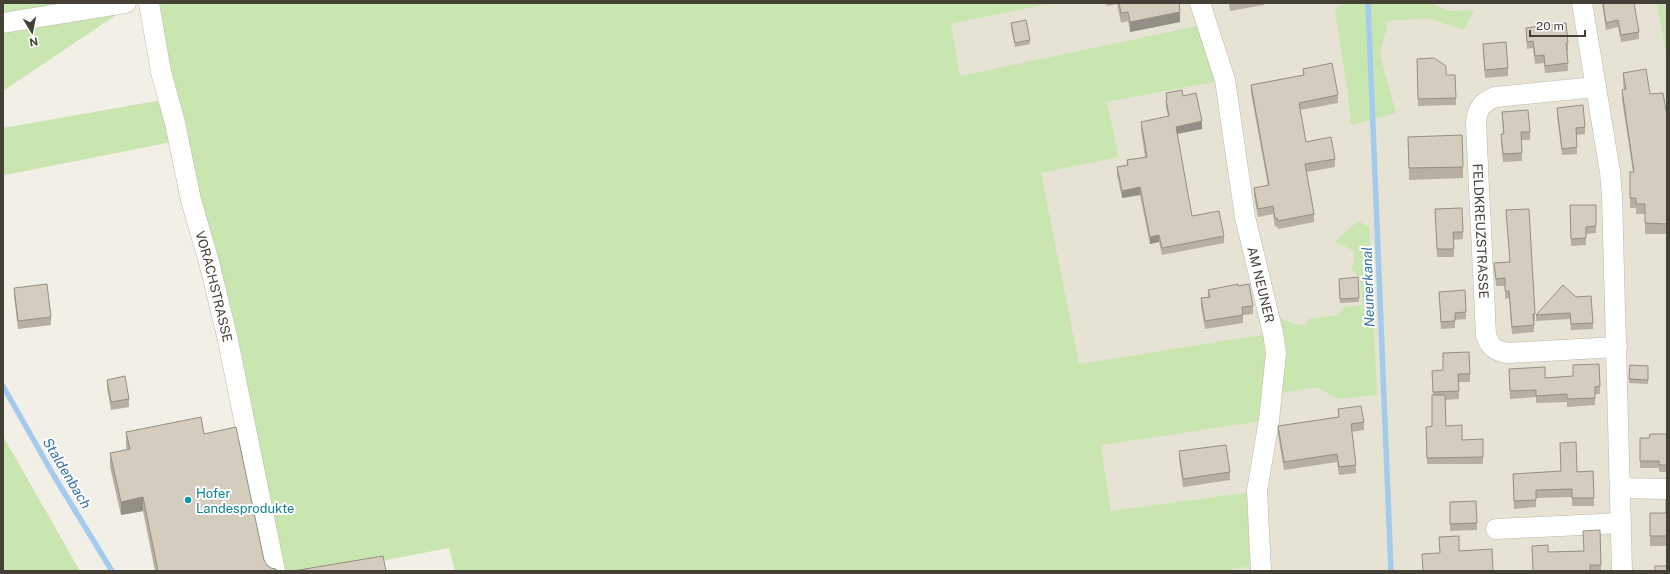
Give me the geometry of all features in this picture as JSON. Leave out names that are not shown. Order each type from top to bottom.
[{"type":"street","points":[[3,23],[126,3]]},
{"type":"street","name":"VORACHSTRASSE","points":[[149,3],[161,72],[175,123],[191,200],[209,262],[227,336],[275,571]]},
{"type":"street","name":"AM NEUNER","points":[[1200,3],[1225,80],[1245,217],[1274,333],[1276,353],[1269,420],[1257,491],[1261,571]]},
{"type":"street","points":[[1582,3],[1610,172],[1617,347],[1622,571]]},
{"type":"street","name":"FELDKREUZSTRASSE","points":[[1596,88],[1495,97],[1486,101],[1480,106],[1477,113],[1476,124],[1486,335],[1492,348],[1499,352],[1508,353],[1617,347]]},
{"type":"street","points":[[1620,488],[1667,489]]},
{"type":"street","points":[[1496,529],[1621,523]]},
{"type":"shaded area","points":[[1054,3],[1657,3],[1667,60],[1667,571],[1224,571],[1260,565],[1257,491],[1111,511],[1101,445],[1269,419],[1273,333],[1079,365],[1041,173],[1118,157],[1107,102],[1225,80],[960,77],[951,24]]},
{"type":"green space","points":[[3,3],[134,3],[3,91]]},
{"type":"green space","points":[[149,3],[1054,3],[951,24],[960,76],[1207,24],[1225,80],[1107,102],[1119,157],[1041,173],[1079,364],[1273,333],[1269,420],[1101,445],[1111,511],[1257,491],[1260,565],[1224,571],[455,571],[449,548],[329,571],[275,571]]},
{"type":"green space","points":[[1345,3],[1432,3],[1448,11],[1474,10],[1464,30],[1427,18],[1388,21],[1380,55],[1396,113],[1351,125],[1348,94],[1335,10]]},
{"type":"green space","points":[[1657,3],[1667,3],[1667,60]]},
{"type":"green space","points":[[162,100],[172,142],[5,175],[3,170],[3,128]]},
{"type":"green space","points":[[1358,221],[1369,227],[1377,395],[1337,399],[1317,387],[1281,393],[1287,349],[1280,318],[1294,324],[1305,325],[1309,319],[1338,315],[1344,307],[1362,305],[1360,278],[1352,269],[1355,251],[1334,242]]},
{"type":"green space","points":[[3,436],[80,571],[3,571]]},
{"type":"building","points":[[1119,3],[1179,3],[1180,12],[1130,22],[1128,12],[1121,13]]},
{"type":"building","points":[[1603,3],[1634,3],[1639,32],[1621,35],[1618,20],[1606,23]]},
{"type":"building","points":[[1026,20],[1030,40],[1015,43],[1011,23]]},
{"type":"building","points":[[1566,23],[1568,63],[1545,66],[1544,55],[1535,56],[1533,41],[1527,42],[1526,28]]},
{"type":"building","points":[[1506,42],[1508,68],[1485,70],[1483,44]]},
{"type":"building","points":[[1434,58],[1446,66],[1446,75],[1455,75],[1456,98],[1418,99],[1417,59]]},
{"type":"building","points":[[1332,63],[1338,95],[1299,103],[1306,142],[1331,137],[1335,159],[1305,164],[1314,214],[1278,221],[1277,218],[1275,219],[1273,206],[1258,209],[1254,188],[1269,185],[1251,85],[1304,75],[1303,69]]},
{"type":"building","points":[[1646,69],[1650,94],[1663,93],[1667,116],[1667,224],[1645,223],[1645,204],[1636,204],[1636,198],[1630,198],[1630,172],[1634,172],[1622,90],[1626,89],[1623,73]]},
{"type":"building","points":[[1182,90],[1183,96],[1196,93],[1202,121],[1176,127],[1192,216],[1219,211],[1224,236],[1162,248],[1159,235],[1150,237],[1140,187],[1122,191],[1117,167],[1128,165],[1127,160],[1147,157],[1141,122],[1169,116],[1166,93]]},
{"type":"building","points":[[1583,105],[1585,127],[1576,128],[1577,147],[1562,149],[1557,108]]},
{"type":"building","points":[[1528,110],[1530,132],[1521,132],[1522,153],[1503,154],[1501,134],[1504,134],[1502,112]]},
{"type":"building","points":[[1462,135],[1463,167],[1409,168],[1408,137]]},
{"type":"building","points":[[1570,205],[1596,205],[1596,226],[1586,227],[1586,238],[1571,239]]},
{"type":"building","points":[[1462,208],[1463,232],[1453,232],[1454,249],[1437,249],[1435,209]]},
{"type":"building","points":[[1529,209],[1535,314],[1533,314],[1534,325],[1512,327],[1509,291],[1505,291],[1505,278],[1496,279],[1494,263],[1510,262],[1506,210]]},
{"type":"building","points":[[1358,277],[1359,298],[1340,299],[1339,279]]},
{"type":"building","points":[[47,284],[51,317],[18,321],[14,288]]},
{"type":"building","points":[[1238,284],[1238,286],[1249,284],[1253,306],[1242,307],[1243,315],[1205,321],[1201,298],[1210,297],[1208,290]]},
{"type":"building","points":[[1563,285],[1576,297],[1591,296],[1593,323],[1571,324],[1570,313],[1536,315]]},
{"type":"building","points":[[1465,290],[1466,312],[1455,313],[1455,321],[1441,322],[1439,292]]},
{"type":"building","points":[[1469,352],[1470,374],[1458,374],[1459,391],[1433,392],[1432,371],[1443,370],[1443,353]]},
{"type":"building","points":[[1599,364],[1600,386],[1595,387],[1595,398],[1567,399],[1567,394],[1536,396],[1536,390],[1510,391],[1509,369],[1545,367],[1545,378],[1573,376],[1573,365]]},
{"type":"building","points":[[1630,365],[1648,366],[1648,380],[1629,379]]},
{"type":"building","points":[[125,376],[129,399],[111,402],[107,380]]},
{"type":"building","points":[[1432,395],[1445,395],[1446,426],[1462,425],[1462,440],[1483,439],[1483,457],[1427,458],[1426,427],[1432,426]]},
{"type":"building","points":[[1361,406],[1364,422],[1351,424],[1356,465],[1339,467],[1337,454],[1284,462],[1278,426],[1339,417],[1338,409]]},
{"type":"building","name":"Hofer Landesprodukte","points":[[201,417],[204,434],[236,427],[264,560],[267,565],[276,569],[276,571],[158,571],[143,497],[121,502],[110,453],[130,449],[126,432]]},
{"type":"building","points":[[1650,434],[1667,434],[1667,465],[1659,465],[1659,461],[1640,461],[1640,438],[1649,438]]},
{"type":"building","points":[[1576,442],[1577,472],[1593,471],[1594,498],[1572,498],[1572,489],[1536,490],[1536,500],[1514,501],[1513,474],[1561,471],[1560,443]]},
{"type":"building","points":[[1226,445],[1230,472],[1183,479],[1179,451]]},
{"type":"building","points":[[1666,500],[1667,536],[1650,536],[1650,513],[1666,513]]},
{"type":"building","points":[[1476,501],[1477,523],[1450,524],[1450,502]]},
{"type":"building","points":[[1600,530],[1601,565],[1590,565],[1590,571],[1533,571],[1532,546],[1548,545],[1548,552],[1584,551],[1583,531]]},
{"type":"building","points":[[1459,536],[1459,551],[1492,549],[1493,571],[1423,571],[1422,554],[1440,553],[1439,537]]},
{"type":"building","points":[[383,556],[386,571],[293,571]]},
{"type":"building","points":[[1655,566],[1667,566],[1667,571],[1655,571]]},
{"type":"waterway","name":"Neunerkanal","points":[[1368,3],[1391,571]]},
{"type":"waterway","name":"Staldenbach","points":[[3,386],[54,476],[112,571]]},
{"type":"place","name":"Hofer Landesprodukte","points":[[188,500]]}]
